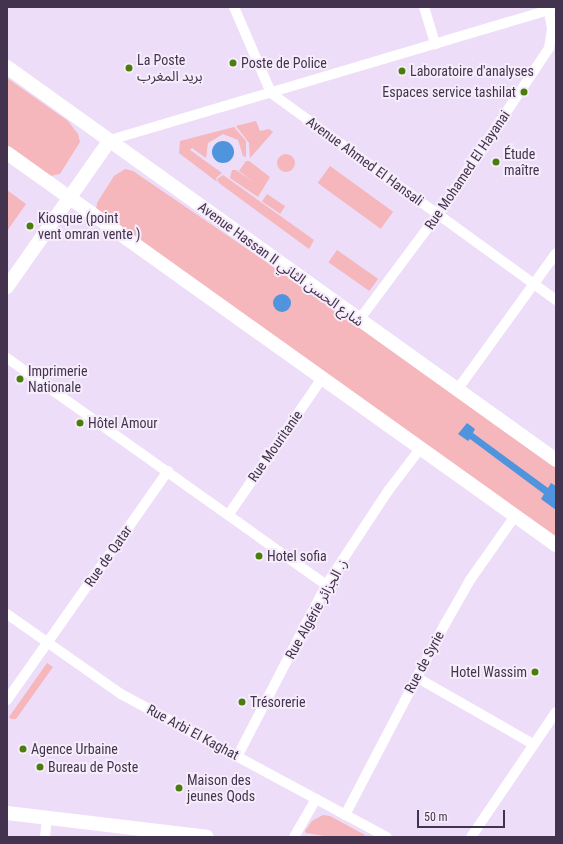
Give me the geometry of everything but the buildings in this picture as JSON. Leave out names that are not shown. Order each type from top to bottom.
[{"type":"main road","name":"Avenue Hassan II شارع الحسن الثاني","points":[[7,67],[556,460]]},
{"type":"main road","points":[[7,287],[110,140]]},
{"type":"main road","points":[[7,153],[556,545]]},
{"type":"main road","points":[[7,813],[207,837]]},
{"type":"street","points":[[234,7],[271,93]]},
{"type":"street","points":[[424,7],[435,44]]},
{"type":"street","points":[[110,140],[435,44],[551,8]]},
{"type":"street","name":"Rue Mohamed El Hayanai","points":[[359,320],[438,214],[549,48],[552,36],[551,8]]},
{"type":"street","name":"Avenue Ahmed El Hansali","points":[[271,93],[556,300]]},
{"type":"street","points":[[457,390],[556,253]]},
{"type":"street","points":[[7,358],[168,470],[326,585]]},
{"type":"street","name":"Rue Mouritanie","points":[[229,514],[322,378]]},
{"type":"street","name":"Rue Algérie ز. الجزائر","points":[[237,757],[326,585],[388,491],[420,449]]},
{"type":"street","name":"Rue de Qatar","points":[[7,700],[168,470]]},
{"type":"street","name":"Rue de Syrie","points":[[345,815],[416,677],[470,580],[515,516]]},
{"type":"street","name":"Rue Arbi El Kaghat","points":[[7,614],[121,694],[387,837]]},
{"type":"street","points":[[416,677],[533,744]]},
{"type":"street","points":[[475,836],[533,744],[556,712]]},
{"type":"street","points":[[294,837],[316,799]]},
{"type":"street","points":[[45,837],[47,818]]},
{"type":"shaded area","points":[[7,78],[68,121],[78,134],[80,142],[60,174],[50,176],[7,150]]},
{"type":"shaded area","points":[[256,121],[260,131],[269,129],[273,132],[250,158],[249,143],[236,126]]},
{"type":"shaded area","points":[[234,127],[246,141],[246,157],[243,156],[238,140],[223,134],[208,143],[206,158],[192,148],[190,150],[222,173],[216,178],[217,182],[179,153],[180,141]]},
{"type":"shaded area","points":[[286,154],[292,157],[295,163],[292,169],[286,172],[280,169],[277,163],[280,157]]},
{"type":"shaded area","points":[[246,161],[249,161],[270,177],[258,197],[230,178],[232,170],[236,170],[255,183],[239,171]]},
{"type":"shaded area","points":[[330,166],[393,212],[381,229],[318,183]]},
{"type":"shaded area","points":[[125,169],[133,171],[556,460],[556,543],[96,210],[97,203],[114,176]]},
{"type":"shaded area","points":[[223,175],[314,240],[309,249],[219,183],[217,179]]},
{"type":"shaded area","points":[[7,190],[26,204],[7,231]]},
{"type":"shaded area","points":[[267,194],[285,206],[280,214],[262,201]]},
{"type":"shaded area","points":[[337,250],[378,279],[369,291],[328,262]]},
{"type":"shaded area","points":[[47,663],[53,667],[16,719],[11,719],[9,717]]},
{"type":"shaded area","points":[[323,815],[330,816],[365,835],[364,837],[330,837],[306,833],[305,831],[312,821]]},
{"type":"water","points":[[223,141],[227,142],[233,148],[233,156],[227,162],[223,163],[219,162],[213,156],[212,152],[213,148],[219,142]]},
{"type":"water","points":[[282,294],[288,297],[291,303],[288,309],[282,312],[276,309],[273,303],[276,297]]},
{"type":"water","points":[[467,423],[475,429],[473,433],[548,488],[551,483],[556,486],[556,510],[541,499],[544,494],[470,439],[468,441],[458,434]]},
{"type":"place","name":"Poste de Police","points":[[233,63]]},
{"type":"place","name":"La Poste بريد المغرب","points":[[129,68]]},
{"type":"place","name":"Laboratoire d'analyses","points":[[402,71]]},
{"type":"place","name":"Espaces service tashilat","points":[[524,92]]},
{"type":"place","name":"Étude maître","points":[[496,162]]},
{"type":"place","name":"Kiosque (point vent omran vente )","points":[[30,226]]},
{"type":"place","name":"Imprimerie Nationale","points":[[20,379]]},
{"type":"place","name":"Hôtel Amour","points":[[80,423]]},
{"type":"place","name":"Hotel sofia","points":[[259,556]]},
{"type":"place","name":"Hotel Wassim","points":[[535,672]]},
{"type":"place","name":"Trésorerie","points":[[242,702]]},
{"type":"place","name":"Agence Urbaine","points":[[23,749]]},
{"type":"place","name":"Bureau de Poste","points":[[40,767]]},
{"type":"place","name":"Maison des jeunes Qods","points":[[179,788]]}]
